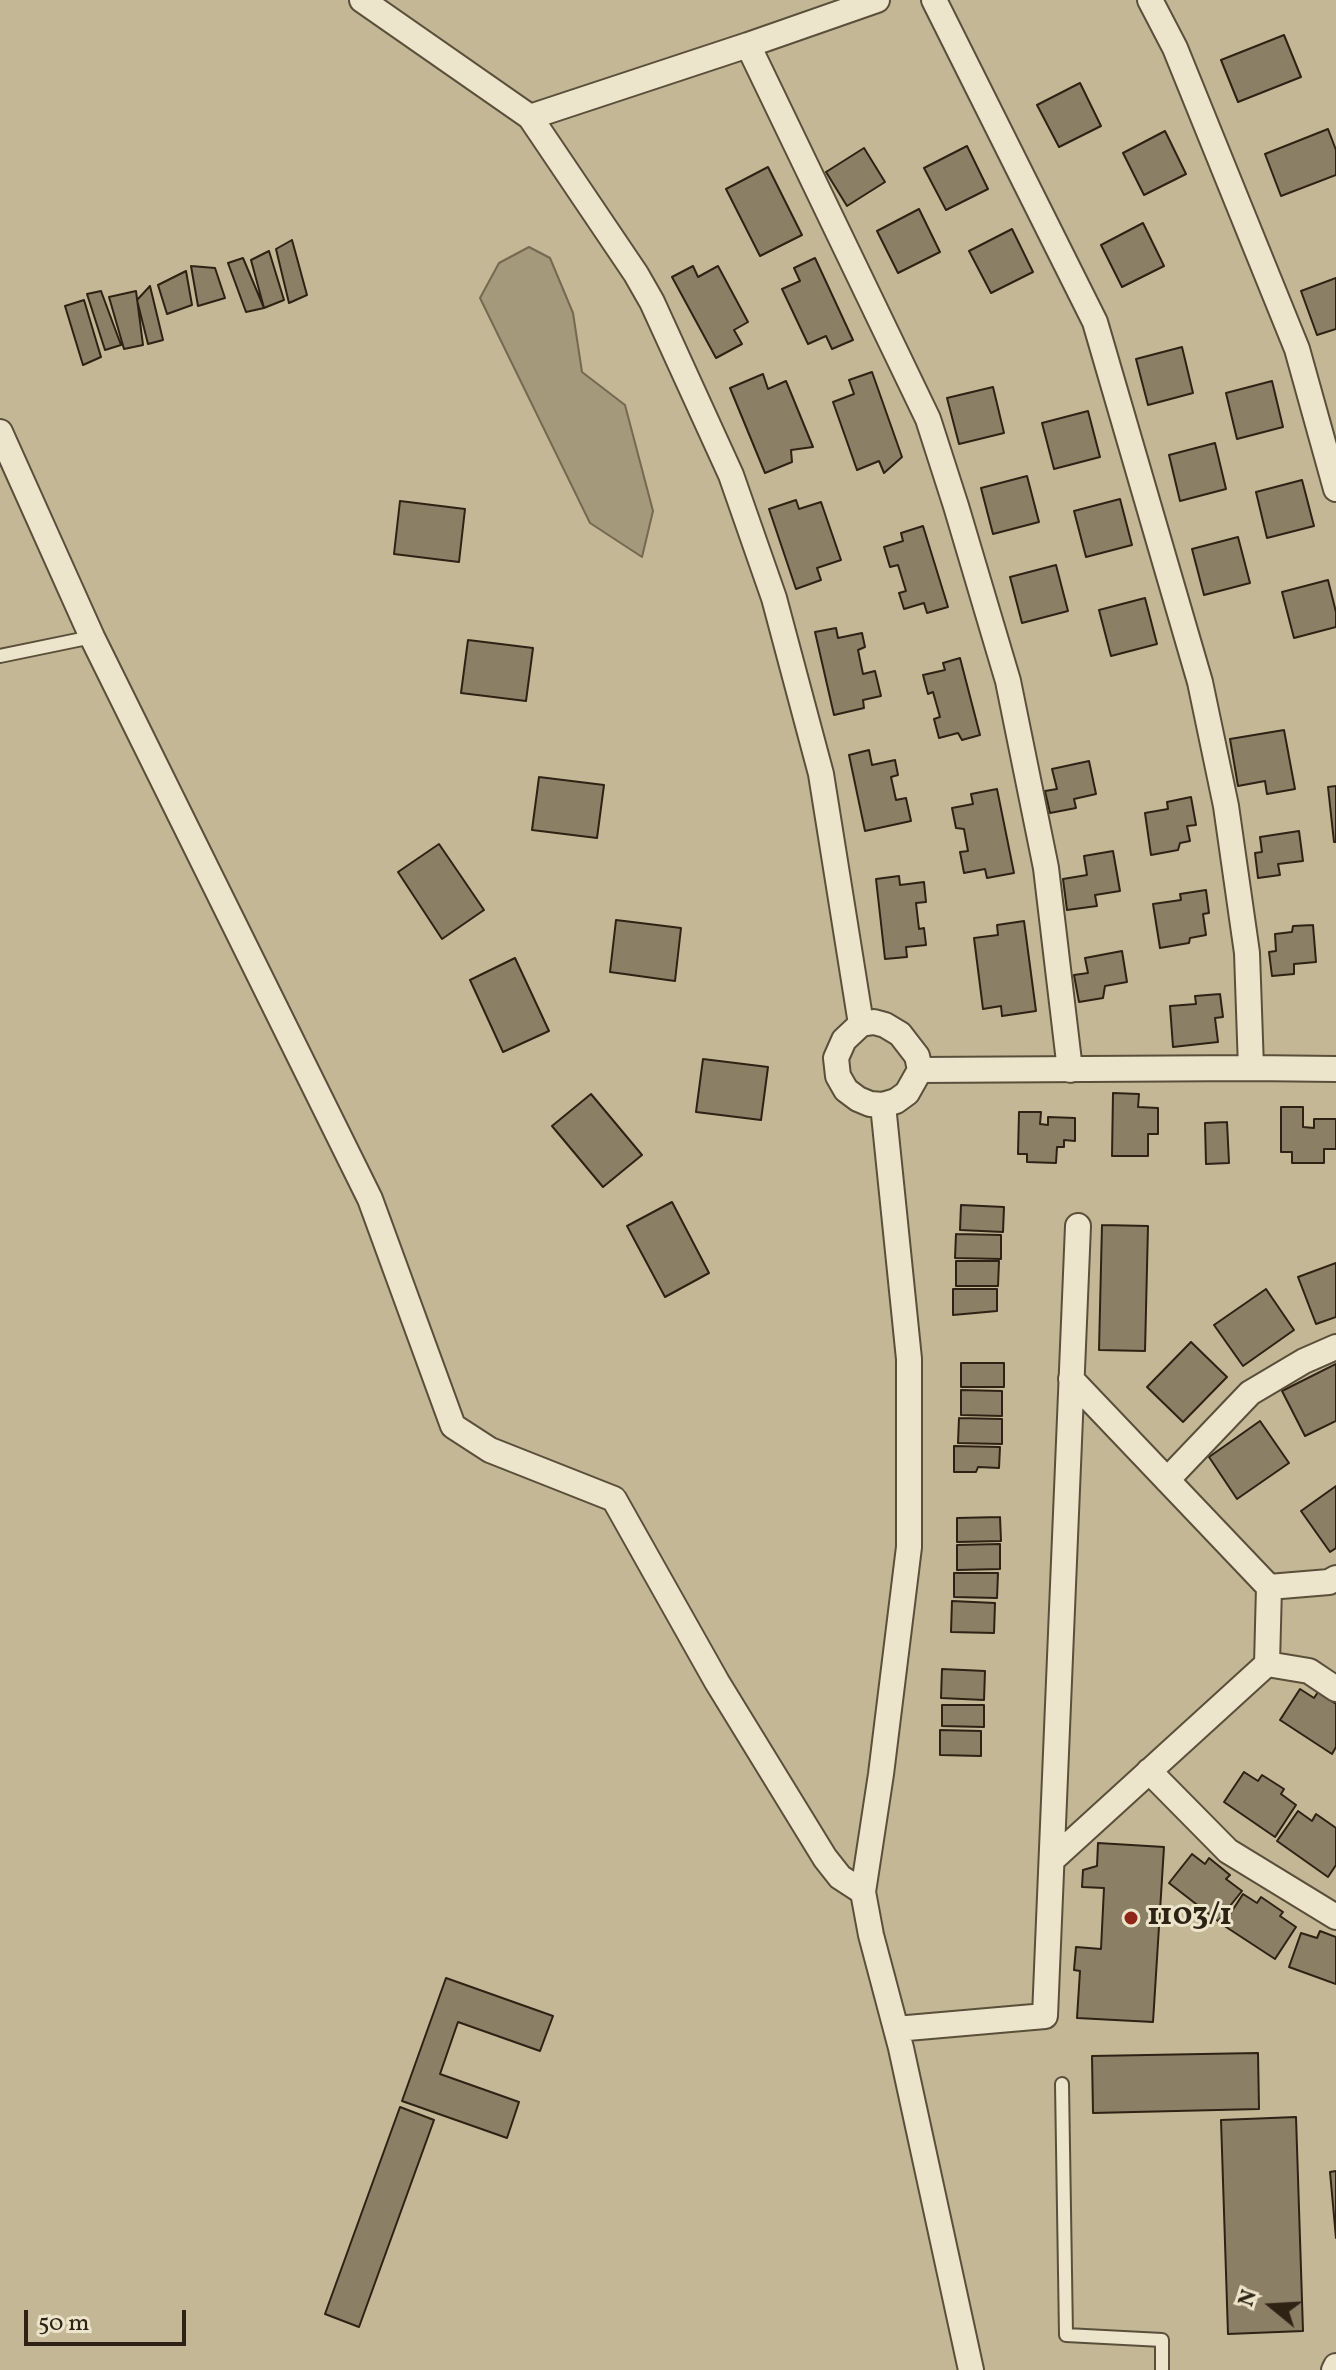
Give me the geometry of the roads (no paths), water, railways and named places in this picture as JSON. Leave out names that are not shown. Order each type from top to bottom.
[{"type":"street","points":[[362,0],[530,117],[652,302],[731,475],[774,598],[821,774],[861,1024]]},
{"type":"street","points":[[530,117],[877,0]]},
{"type":"street","points":[[934,0],[1095,322],[1200,682],[1226,806],[1247,953],[1251,1068]]},
{"type":"street","points":[[1150,0],[1175,48],[1297,349],[1336,489]]},
{"type":"street","points":[[748,45],[928,419],[956,506],[1008,681],[1046,868],[1070,1070]]},
{"type":"street","points":[[0,432],[92,637],[370,1199],[453,1426],[490,1450],[614,1499],[717,1682],[825,1858],[840,1877],[863,1892]]},
{"type":"street","points":[[874,1022],[900,1034],[917,1056],[920,1070],[907,1093],[896,1101],[883,1105],[870,1104],[846,1090],[838,1076],[836,1058],[844,1040],[861,1024],[874,1022]]},
{"type":"street","points":[[920,1070],[1336,1069]]},
{"type":"street","points":[[883,1105],[909,1359],[909,1547],[863,1892],[971,2370]]},
{"type":"street","points":[[896,2029],[1045,2016],[1078,1226]]},
{"type":"street","points":[[1167,1480],[1250,1393],[1304,1361],[1336,1347]]},
{"type":"street","points":[[1052,1860],[1267,1664],[1269,1587],[1071,1379]]},
{"type":"street","points":[[1269,1587],[1329,1582],[1336,1578]]},
{"type":"street","points":[[1267,1664],[1309,1671],[1336,1689]]},
{"type":"street","points":[[1149,1771],[1228,1851],[1336,1917]]},
{"type":"lane","points":[[0,656],[92,637]]},
{"type":"lane","points":[[1062,2084],[1066,2335],[1162,2340],[1162,2370]]},
{"type":"place","name":"1103/1","points":[[1131,1918]]}]
